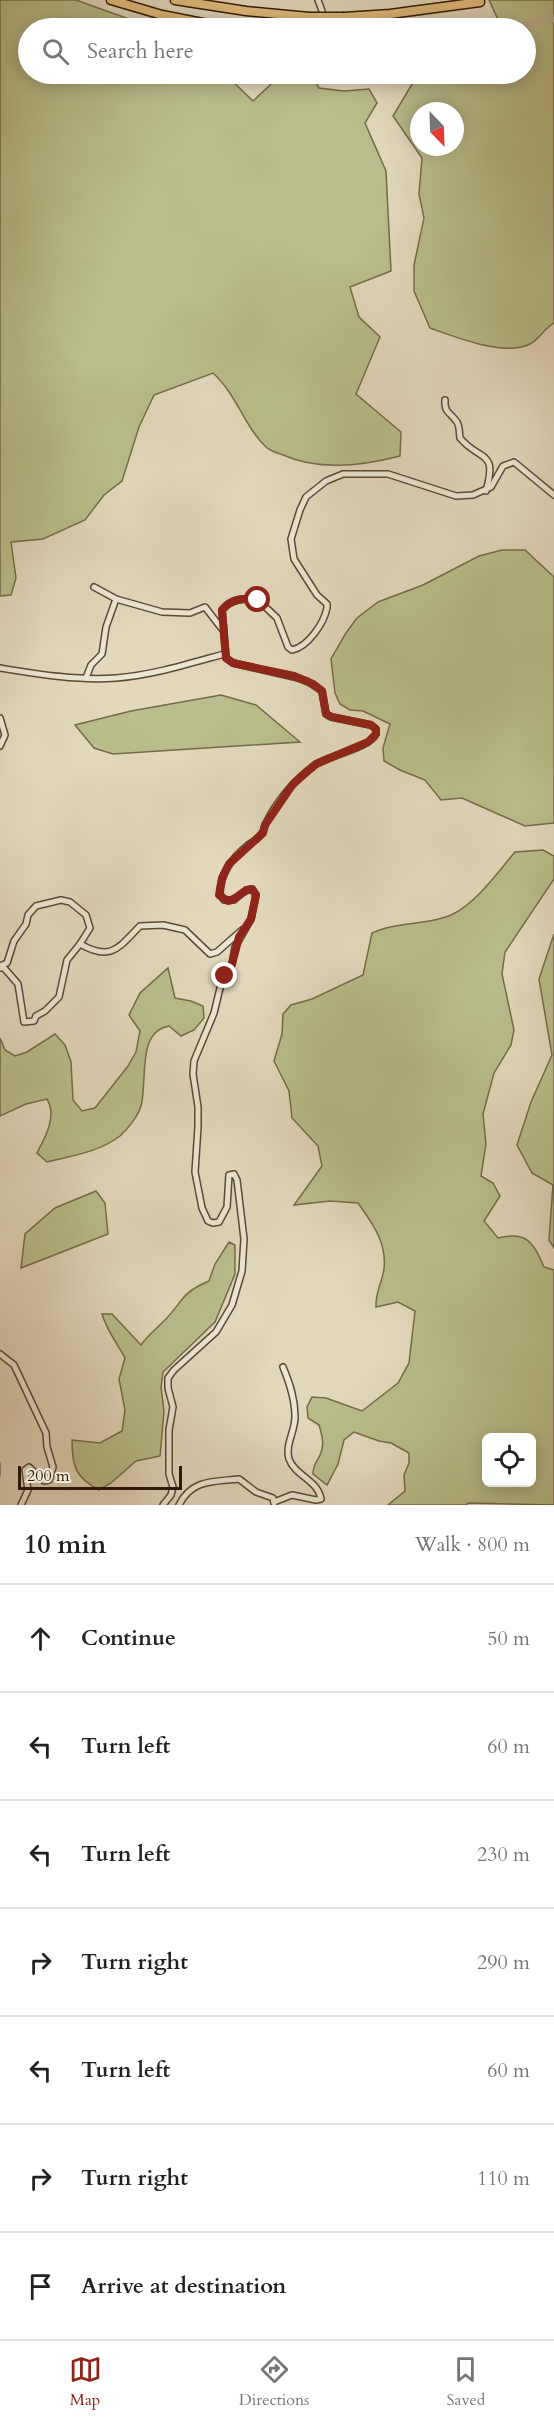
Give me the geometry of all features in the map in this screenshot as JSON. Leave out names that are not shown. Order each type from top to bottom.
[{"type":"highway","points":[[111,0],[177,18]]},
{"type":"highway","points":[[175,0],[246,11],[309,17],[390,14],[480,2]]},
{"type":"street","points":[[318,0],[322,18]]},
{"type":"street","points":[[445,400],[444,407],[447,414],[457,423],[460,438],[488,460],[490,469],[486,491]]},
{"type":"street","points":[[163,1505],[171,1495],[173,1487],[169,1474],[169,1430],[173,1407],[168,1378],[216,1332],[232,1305],[242,1271],[244,1239],[239,1189],[234,1174],[229,1175],[227,1207],[219,1222],[213,1223],[208,1221],[202,1208],[195,1172],[198,1107],[193,1074],[194,1061],[211,1021],[221,984],[232,964],[239,937],[249,926],[256,895],[252,889],[246,890],[234,900],[228,901],[219,895],[222,878],[229,864],[263,833],[265,825],[279,804],[303,775],[316,764],[368,742],[376,734],[376,729],[371,725],[326,714],[324,696],[313,684],[294,676],[233,663],[226,658],[222,610],[236,599],[258,600],[272,612],[282,627],[288,647],[292,650],[304,646],[327,612],[327,604],[317,595],[294,559],[291,539],[306,497],[336,476],[351,473],[388,474],[456,496],[473,495],[491,487],[503,466],[514,462],[552,493]]},
{"type":"street","points":[[94,587],[116,599],[176,614],[190,613],[205,607],[224,630]]},
{"type":"street","points":[[86,678],[91,665],[102,654],[106,627],[116,599]]},
{"type":"street","points":[[0,668],[86,678],[116,678],[157,672],[224,654]]},
{"type":"street","points":[[0,718],[5,735],[0,746]]},
{"type":"street","points":[[61,900],[70,902],[86,915],[90,928],[67,960],[59,997],[45,1011],[36,1016],[34,1021],[24,1022],[16,979],[0,967],[7,963],[14,940],[26,924],[28,915],[36,906],[61,900]]},
{"type":"street","points":[[80,944],[91,950],[108,953],[122,947],[140,926],[163,925],[185,930],[210,954],[217,952],[237,933],[249,926]]},
{"type":"street","points":[[0,1354],[7,1357],[14,1365],[36,1410],[46,1433],[47,1447],[53,1467],[50,1480],[44,1481],[29,1467],[25,1470],[28,1490],[21,1505]]},
{"type":"street","points":[[179,1505],[185,1493],[194,1487],[219,1479],[239,1479],[256,1492],[268,1496],[274,1503],[292,1495],[321,1499],[317,1488],[292,1466],[289,1458],[295,1420],[293,1393],[283,1367]]},
{"type":"green space","points":[[0,0],[76,0],[126,18],[18,18],[18,84],[235,84],[253,101],[271,84],[317,84],[319,88],[344,91],[369,89],[377,103],[365,123],[386,171],[391,271],[350,287],[359,317],[380,337],[356,394],[401,432],[400,456],[356,464],[326,465],[297,460],[274,452],[258,439],[228,391],[213,373],[154,395],[139,427],[122,481],[104,495],[85,520],[43,539],[11,542],[16,578],[11,595],[0,596]]},
{"type":"green space","points":[[489,0],[554,0],[554,323],[530,344],[507,348],[494,347],[430,328],[414,291],[414,265],[424,218],[419,194],[421,156],[464,156],[464,102],[410,102],[410,141],[393,116],[412,84],[536,84],[536,18],[497,18]]},
{"type":"green space","points":[[502,550],[525,550],[554,577],[554,823],[525,826],[462,798],[441,800],[425,780],[384,761],[383,748],[390,724],[363,711],[350,710],[340,704],[335,693],[331,659],[357,618],[378,602],[423,585],[479,556]]},
{"type":"green space","points":[[221,695],[256,705],[300,742],[113,754],[94,748],[75,725],[131,711]]},
{"type":"green space","points":[[543,850],[554,856],[554,879],[505,952],[502,974],[514,1030],[511,1045],[494,1073],[483,1114],[486,1144],[481,1176],[493,1183],[500,1196],[484,1221],[498,1238],[516,1236],[528,1241],[544,1267],[554,1270],[554,1505],[469,1503],[465,1505],[388,1505],[405,1491],[404,1475],[409,1463],[409,1453],[391,1443],[354,1432],[344,1440],[338,1464],[327,1485],[313,1474],[314,1466],[322,1451],[323,1440],[319,1425],[308,1418],[307,1407],[312,1397],[326,1398],[362,1411],[398,1383],[409,1363],[415,1311],[398,1302],[376,1307],[384,1269],[383,1250],[377,1233],[358,1203],[330,1201],[294,1205],[322,1166],[318,1146],[292,1118],[289,1091],[274,1061],[282,1034],[283,1014],[291,1005],[312,999],[363,975],[372,933],[453,914],[462,909],[487,886],[515,852]]},
{"type":"green space","points":[[554,934],[554,1248],[549,1240],[553,1185],[532,1173],[517,1145],[531,1102],[552,1055],[539,979]]},
{"type":"green space","points":[[168,968],[175,998],[203,1006],[204,1018],[194,1030],[181,1036],[169,1026],[159,1030],[152,1038],[147,1047],[145,1059],[141,1106],[138,1114],[120,1136],[94,1150],[47,1162],[37,1153],[51,1119],[47,1099],[26,1104],[0,1116],[0,1038],[5,1050],[15,1056],[27,1052],[55,1034],[65,1045],[71,1062],[73,1100],[82,1111],[95,1108],[128,1066],[136,1052],[140,1031],[129,1015],[140,993]]},
{"type":"green space","points":[[96,1191],[105,1203],[108,1234],[21,1268],[25,1234],[55,1208]]},
{"type":"green space","points":[[229,1242],[235,1245],[235,1274],[215,1322],[163,1372],[161,1387],[164,1411],[160,1456],[136,1461],[111,1483],[99,1490],[76,1470],[72,1440],[100,1443],[122,1431],[125,1410],[119,1379],[125,1358],[102,1314],[112,1314],[141,1345],[187,1294],[209,1281],[215,1264]]},
{"type":"waterway","points":[[0,1463],[0,1476]]},
{"type":"tunnel","points":[[536,22],[554,18]]},
{"type":"route","points":[[225,976],[232,964],[239,937],[249,926],[256,895],[252,889],[246,890],[234,900],[228,901],[219,895],[222,878],[229,864],[236,855],[263,833],[265,825],[279,804],[293,784],[303,775],[316,764],[368,742],[376,734],[376,729],[371,725],[326,714],[322,691],[307,681],[233,663],[226,658],[222,610],[236,599],[258,600]]}]
